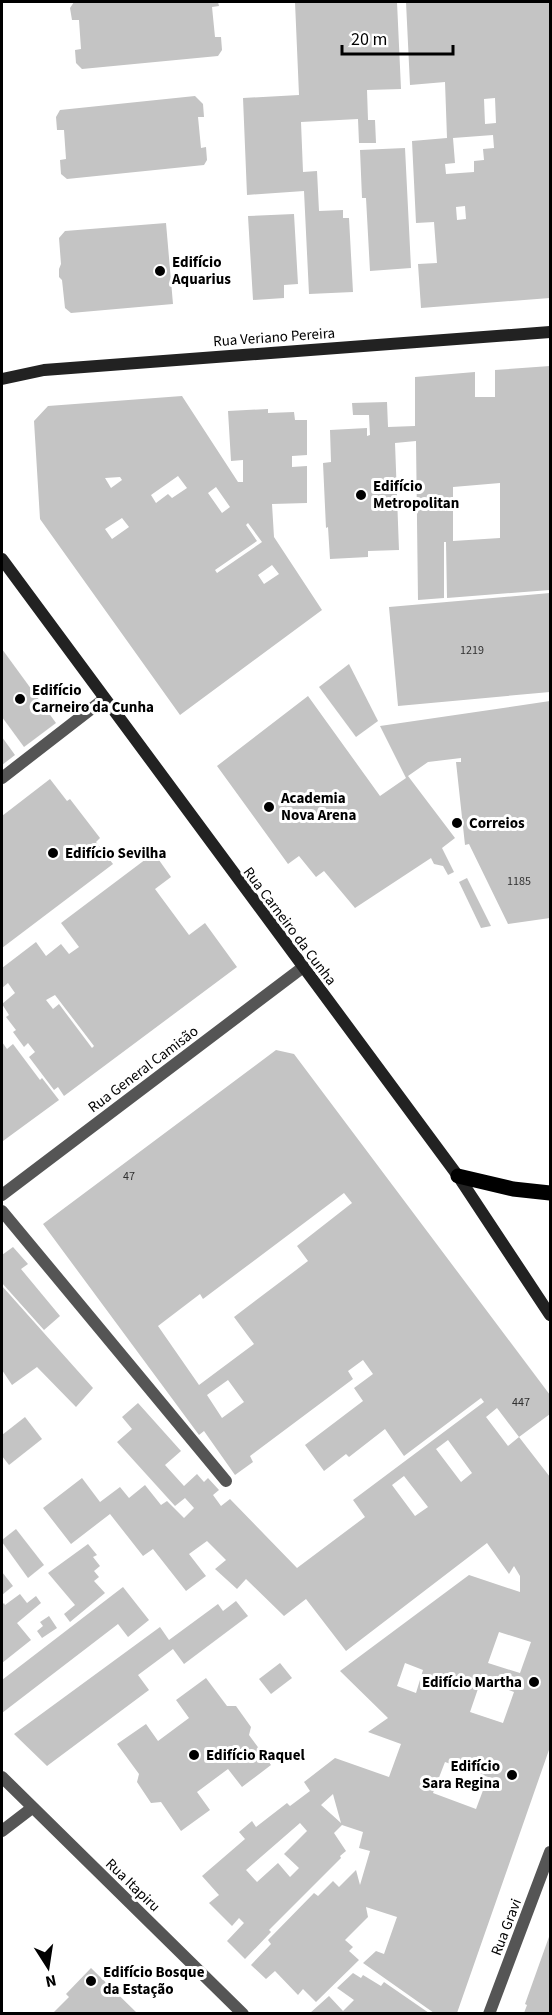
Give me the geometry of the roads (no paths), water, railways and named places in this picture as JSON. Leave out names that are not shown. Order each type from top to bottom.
[{"type":"main road","points":[[458,1176],[513,1189],[550,1193]]},
{"type":"street","name":"Rua Veriano Pereira","points":[[2,379],[44,370],[550,332]]},
{"type":"street","name":"Rua Carneiro da Cunha","points":[[2,559],[302,968],[458,1176],[550,1315]]},
{"type":"street","points":[[2,778],[104,699]]},
{"type":"street","name":"Rua General Camisão","points":[[2,1195],[302,968]]},
{"type":"street","points":[[2,1211],[226,1481]]},
{"type":"street","name":"Rua Itapiru","points":[[2,1777],[243,2013]]},
{"type":"street","points":[[2,1831],[32,1808]]},
{"type":"street","name":"Rua Gravi","points":[[489,2013],[550,1852]]},
{"type":"place","name":"Edifício Aquarius","points":[[160,271]]},
{"type":"place","name":"Edifício Metropolitan","points":[[361,495]]},
{"type":"place","name":"Edifício Carneiro da Cunha","points":[[20,699]]},
{"type":"place","name":"Academia Nova Arena","points":[[269,807]]},
{"type":"place","name":"Correios","points":[[457,823]]},
{"type":"place","name":"Edifício Sevilha","points":[[53,853]]},
{"type":"place","name":"Edifício Martha","points":[[534,1682]]},
{"type":"place","name":"Edifício Raquel","points":[[194,1755]]},
{"type":"place","name":"Edifício Sara Regina","points":[[512,1775]]},
{"type":"place","name":"Edifício Bosque da Estação","points":[[91,1981]]}]
